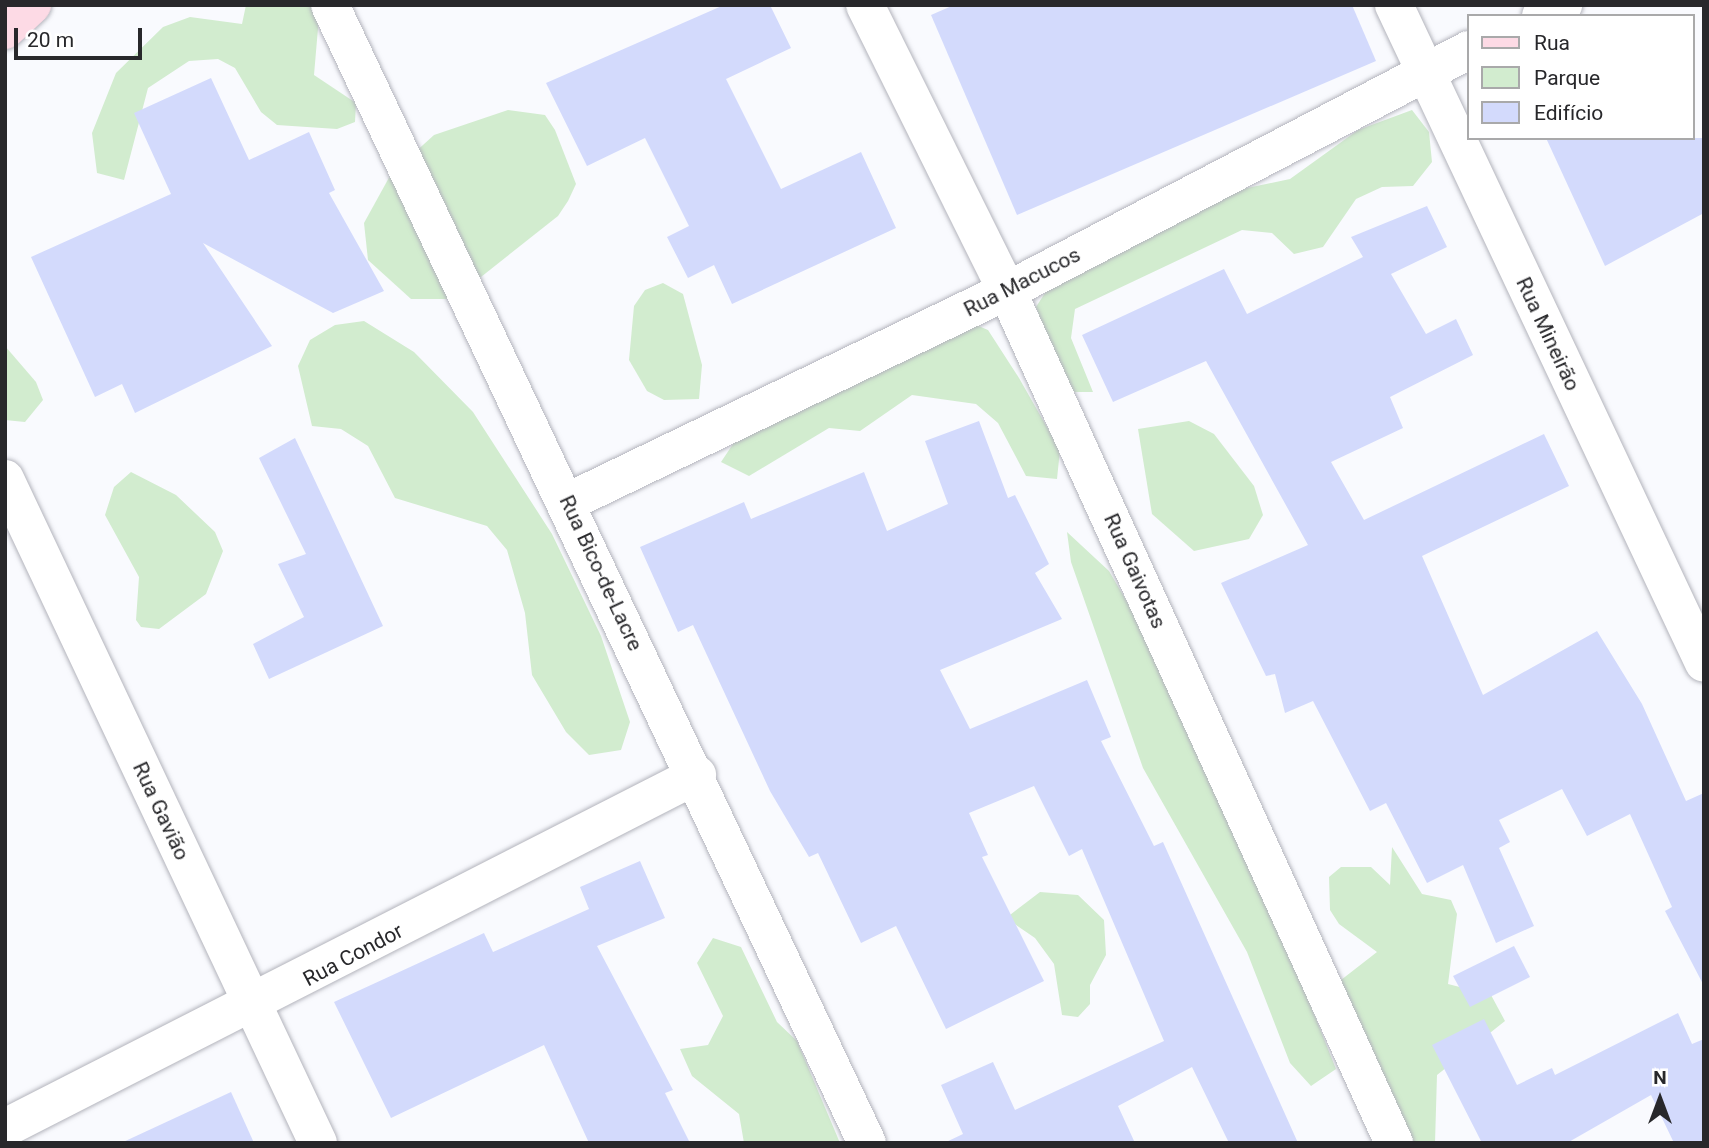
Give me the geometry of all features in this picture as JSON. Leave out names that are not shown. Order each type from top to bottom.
[{"type":"street","points":[[5,30],[32,5]]},
{"type":"street","name":"Rua Bico-de-Lacre","points":[[330,5],[697,775],[867,1143]]},
{"type":"street","name":"Rua Gaivotas","points":[[865,5],[1007,291],[1395,1143]]},
{"type":"street","name":"Rua Mineirão","points":[[1394,5],[1704,663]]},
{"type":"street","points":[[1545,14],[1563,5]]},
{"type":"street","name":"Rua Macucos","points":[[568,502],[1007,291],[1468,50]]},
{"type":"street","name":"Rua Gavião","points":[[5,479],[318,1143]]},
{"type":"street","name":"Rua Condor","points":[[5,1128],[253,1007],[697,775]]},
{"type":"green space","points":[[246,5],[320,5],[314,75],[356,103],[355,122],[337,129],[277,125],[261,112],[235,68],[218,59],[189,61],[148,88],[124,180],[97,173],[92,133],[116,73],[163,27],[190,17],[242,24]]},
{"type":"green space","points":[[508,110],[545,115],[555,130],[576,184],[568,201],[558,216],[462,292],[447,299],[411,299],[368,260],[364,223],[391,174],[434,135]]},
{"type":"green space","points":[[1412,110],[1429,132],[1432,162],[1413,186],[1382,187],[1356,199],[1323,247],[1294,254],[1272,233],[1242,230],[1075,309],[1071,338],[1093,392],[1064,392],[1036,307],[1052,282],[1233,191],[1290,179],[1358,130]]},
{"type":"green space","points":[[663,283],[683,294],[702,365],[699,399],[664,400],[647,391],[629,360],[634,306],[645,290]]},
{"type":"green space","points":[[962,319],[988,330],[1019,378],[1060,450],[1057,479],[1026,476],[998,423],[976,404],[912,395],[860,431],[829,428],[749,476],[721,462],[737,438]]},
{"type":"green space","points":[[364,321],[414,352],[473,412],[552,534],[601,636],[630,722],[621,750],[589,755],[566,732],[532,675],[525,613],[507,550],[487,526],[395,498],[368,446],[341,429],[312,426],[298,366],[310,340],[335,325]]},
{"type":"green space","points":[[5,346],[36,382],[43,400],[25,422],[5,420]]},
{"type":"green space","points":[[1189,421],[1214,434],[1254,486],[1263,515],[1249,539],[1194,551],[1152,514],[1138,429]]},
{"type":"green space","points":[[131,472],[176,495],[215,532],[223,551],[206,594],[159,629],[141,627],[136,620],[139,577],[105,515],[114,487]]},
{"type":"green space","points":[[1067,532],[1109,571],[1136,617],[1299,976],[1336,1069],[1311,1086],[1290,1063],[1247,952],[1143,768],[1071,562]]},
{"type":"green space","points":[[1392,847],[1422,894],[1451,900],[1457,914],[1448,984],[1491,995],[1505,1021],[1437,1075],[1435,1143],[1404,1143],[1341,980],[1377,952],[1339,924],[1330,910],[1329,877],[1341,867],[1371,867],[1390,885]]},
{"type":"green space","points":[[1040,892],[1078,895],[1104,920],[1106,955],[1090,985],[1090,1004],[1078,1017],[1062,1015],[1054,964],[1035,938],[1006,918]]},
{"type":"green space","points":[[713,938],[741,947],[777,1022],[797,1041],[840,1143],[744,1143],[739,1114],[692,1076],[680,1049],[708,1045],[723,1016],[697,963]]},
{"type":"building","points":[[724,5],[770,5],[791,48],[726,79],[781,189],[861,152],[896,228],[732,304],[714,265],[688,278],[667,237],[689,226],[645,138],[587,166],[546,83]]},
{"type":"building","points":[[954,5],[1352,5],[1376,61],[1017,215],[931,15]]},
{"type":"building","points":[[211,78],[249,160],[309,132],[335,190],[329,193],[384,291],[333,313],[203,243],[272,346],[135,413],[122,384],[95,397],[31,257],[171,194],[134,113]]},
{"type":"building","points":[[1704,138],[1704,213],[1605,266],[1547,140]]},
{"type":"building","points":[[1427,206],[1447,247],[1391,274],[1426,334],[1456,319],[1473,355],[1390,397],[1403,428],[1331,462],[1364,520],[1544,434],[1569,486],[1422,556],[1483,695],[1597,631],[1642,704],[1686,801],[1704,793],[1704,986],[1665,911],[1672,907],[1630,814],[1587,836],[1562,789],[1499,820],[1510,842],[1499,848],[1534,926],[1496,943],[1463,865],[1427,883],[1386,803],[1370,811],[1313,701],[1285,713],[1275,674],[1266,676],[1221,583],[1308,545],[1206,361],[1113,402],[1082,335],[1224,269],[1247,314],[1363,257],[1351,237]]},
{"type":"building","points":[[979,421],[1008,498],[1015,495],[1049,564],[1035,573],[1062,619],[940,670],[970,729],[1087,680],[1111,737],[1101,741],[1154,846],[1163,842],[1298,1143],[1229,1143],[1192,1067],[1118,1106],[1135,1143],[944,1143],[963,1134],[941,1085],[993,1062],[1015,1110],[1164,1041],[1082,849],[1069,856],[1034,786],[969,813],[988,855],[982,857],[1044,981],[946,1029],[896,926],[861,943],[818,853],[809,857],[770,791],[693,625],[678,632],[640,547],[744,502],[751,519],[864,472],[887,531],[948,504],[925,441]]},
{"type":"building","points":[[295,438],[383,626],[269,679],[253,644],[304,617],[278,564],[306,554],[259,458]]},
{"type":"building","points":[[640,861],[665,918],[597,946],[673,1090],[665,1093],[690,1143],[589,1143],[544,1045],[391,1118],[334,1002],[484,933],[493,952],[589,909],[580,887]]},
{"type":"building","points":[[1514,946],[1530,977],[1470,1007],[1453,976]]},
{"type":"building","points":[[1678,1013],[1692,1044],[1704,1039],[1704,1143],[1674,1143],[1651,1095],[1567,1143],[1482,1143],[1432,1045],[1484,1019],[1517,1085],[1552,1068],[1555,1075]]},
{"type":"building","points":[[231,1092],[254,1143],[121,1143]]}]
